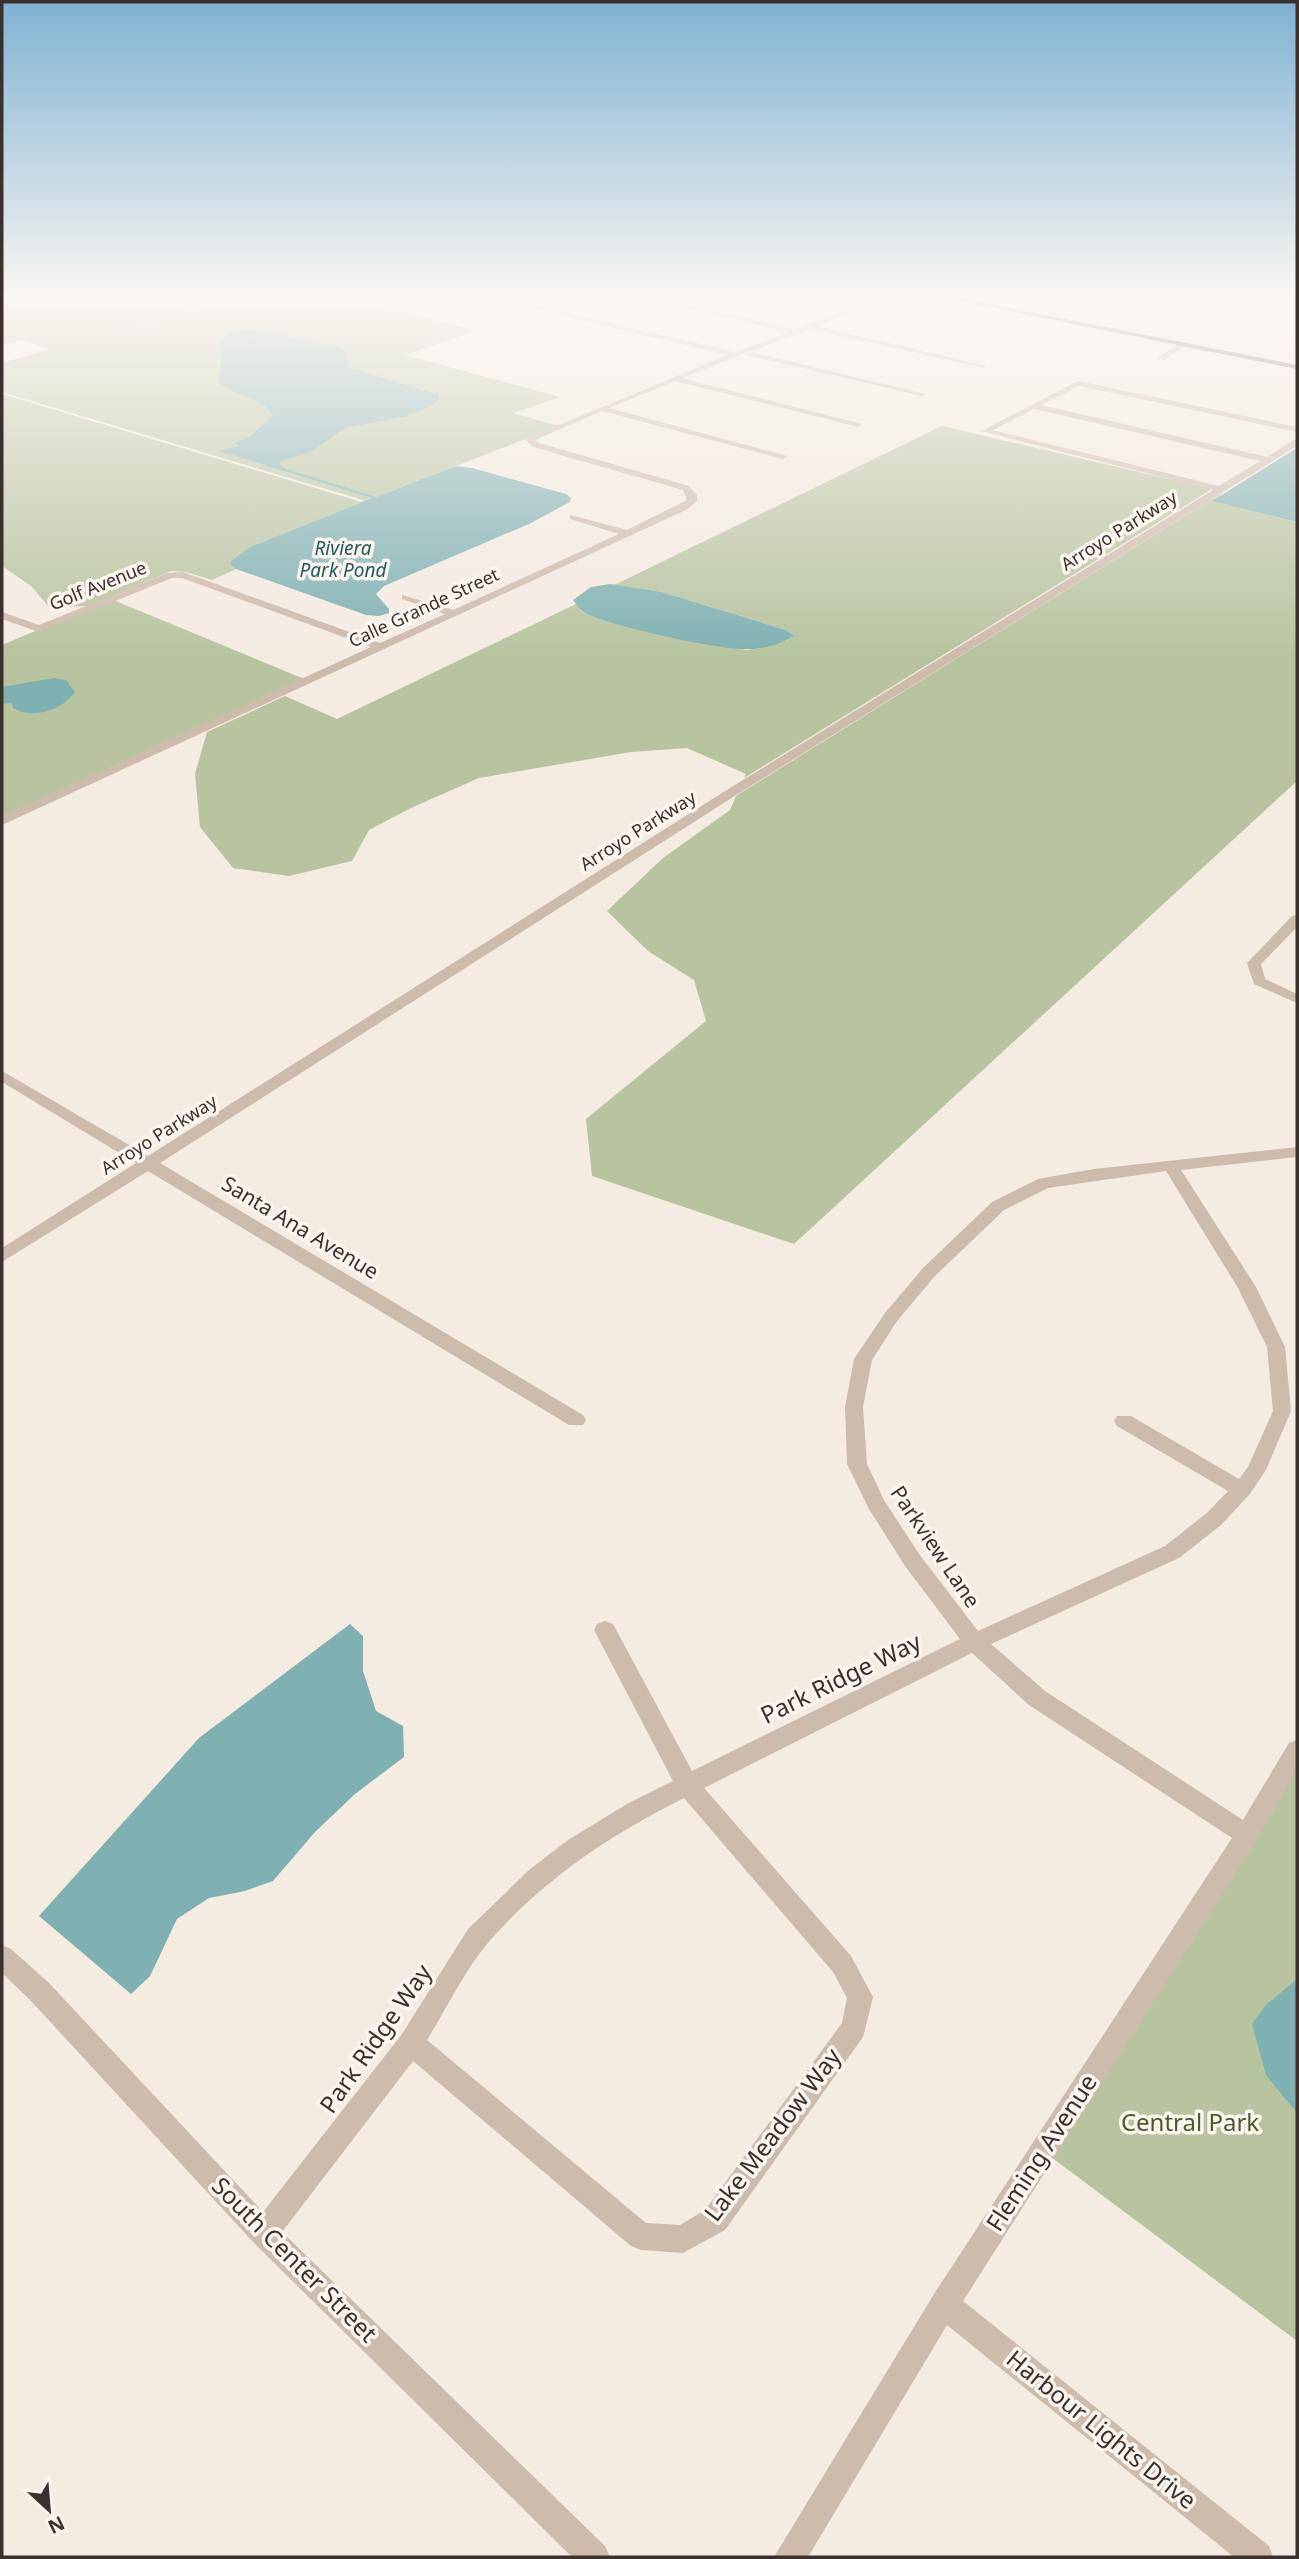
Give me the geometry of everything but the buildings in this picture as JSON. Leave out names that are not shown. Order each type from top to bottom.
[{"type":"street","name":"Calle Grande Street","points":[[2,821],[683,508],[692,501],[692,495],[686,488],[673,483],[530,442],[532,437],[579,418]]},
{"type":"street","points":[[639,418],[783,456]]},
{"type":"street","points":[[836,418],[858,424]]},
{"type":"street","points":[[1009,418],[985,431],[1220,489]]},
{"type":"street","points":[[1087,418],[1268,460]]},
{"type":"street","points":[[1243,418],[1297,430]]},
{"type":"street","name":"Arroyo Parkway","points":[[2,1256],[726,796],[1297,442]]},
{"type":"street","points":[[573,516],[627,533]]},
{"type":"street","name":"Golf Avenue","points":[[7,617],[40,629],[170,575],[193,577],[380,647]]},
{"type":"street","points":[[406,597],[453,613]]},
{"type":"street","points":[[1297,919],[1254,963],[1259,981],[1297,999]]},
{"type":"street","name":"Santa Ana Avenue","points":[[2,1076],[576,1420]]},
{"type":"street","name":"Parkview Lane","points":[[1247,1835],[1037,1698],[974,1642],[912,1560],[876,1504],[857,1464],[854,1407],[863,1359],[891,1317],[929,1272],[998,1206],[1044,1183],[1170,1165],[1297,1152]]},
{"type":"street","name":"Park Ridge Way","points":[[264,2233],[411,2043],[478,1937],[537,1878],[576,1848],[635,1811],[974,1642],[1171,1552],[1213,1519],[1242,1490],[1256,1470],[1282,1411],[1276,1347],[1247,1287],[1170,1165]]},
{"type":"street","points":[[1124,1422],[1242,1490]]},
{"type":"street","name":"Lake Meadow Way","points":[[411,2043],[641,2236],[683,2239],[715,2220],[854,2028],[860,1997],[842,1964],[687,1785],[605,1630]]},
{"type":"street","name":"Fleming Avenue","points":[[790,2557],[944,2304],[1247,1835],[1297,1750]]},
{"type":"street","name":"South Center Street","points":[[2,1957],[40,1992],[264,2233],[594,2557]]},
{"type":"street","name":"Harbour Lights Drive","points":[[944,2304],[1258,2557]]},
{"type":"green space","points":[[2,418],[83,418],[362,502],[252,546],[231,565],[236,569],[212,580],[186,572],[171,571],[88,606],[49,607],[31,586],[2,566]]},
{"type":"green space","points":[[90,418],[532,418],[559,426],[366,501]]},
{"type":"green space","points":[[942,426],[1212,489],[744,778],[746,774],[687,748],[631,752],[479,778],[369,830],[352,861],[289,876],[233,868],[200,827],[195,774],[207,732],[285,696],[337,719],[576,604],[583,612],[746,650],[771,646],[794,636],[786,630],[662,592],[614,585]]},
{"type":"green space","points":[[1225,491],[1213,501],[1297,522],[1297,781],[794,1244],[592,1176],[586,1119],[706,1021],[694,980],[648,951],[607,911],[663,858],[730,810],[736,796]]},
{"type":"green space","points":[[111,599],[309,681],[2,821],[2,645]]},
{"type":"green space","name":"Central Park","points":[[1297,1750],[1297,2341],[1043,2151],[1247,1835]]},
{"type":"water","name":"Riviera Park Pond","points":[[269,418],[394,418],[345,428],[310,452],[282,460],[280,463],[284,468],[376,497],[456,466],[566,494],[571,498],[570,502],[529,524],[384,586],[376,594],[389,609],[389,613],[379,616],[366,615],[231,565],[231,561],[252,546],[372,498],[219,451],[240,446],[234,443],[251,436]]},
{"type":"water","points":[[1297,448],[1297,522],[1212,501]]},
{"type":"water","points":[[610,584],[662,592],[786,630],[794,636],[760,648],[735,649],[715,646],[615,624],[584,612],[573,600],[591,587]]},
{"type":"water","points":[[54,678],[66,680],[75,692],[55,708],[29,713],[13,708],[12,703],[2,704],[2,687]]},
{"type":"water","points":[[350,1624],[363,1636],[363,1671],[376,1711],[403,1726],[404,1757],[355,1794],[315,1832],[273,1881],[245,1891],[209,1898],[177,1919],[150,1976],[131,1994],[39,1916],[199,1738]]},
{"type":"water","points":[[1297,1979],[1297,2113],[1266,2075],[1252,2024],[1265,2006]]}]
